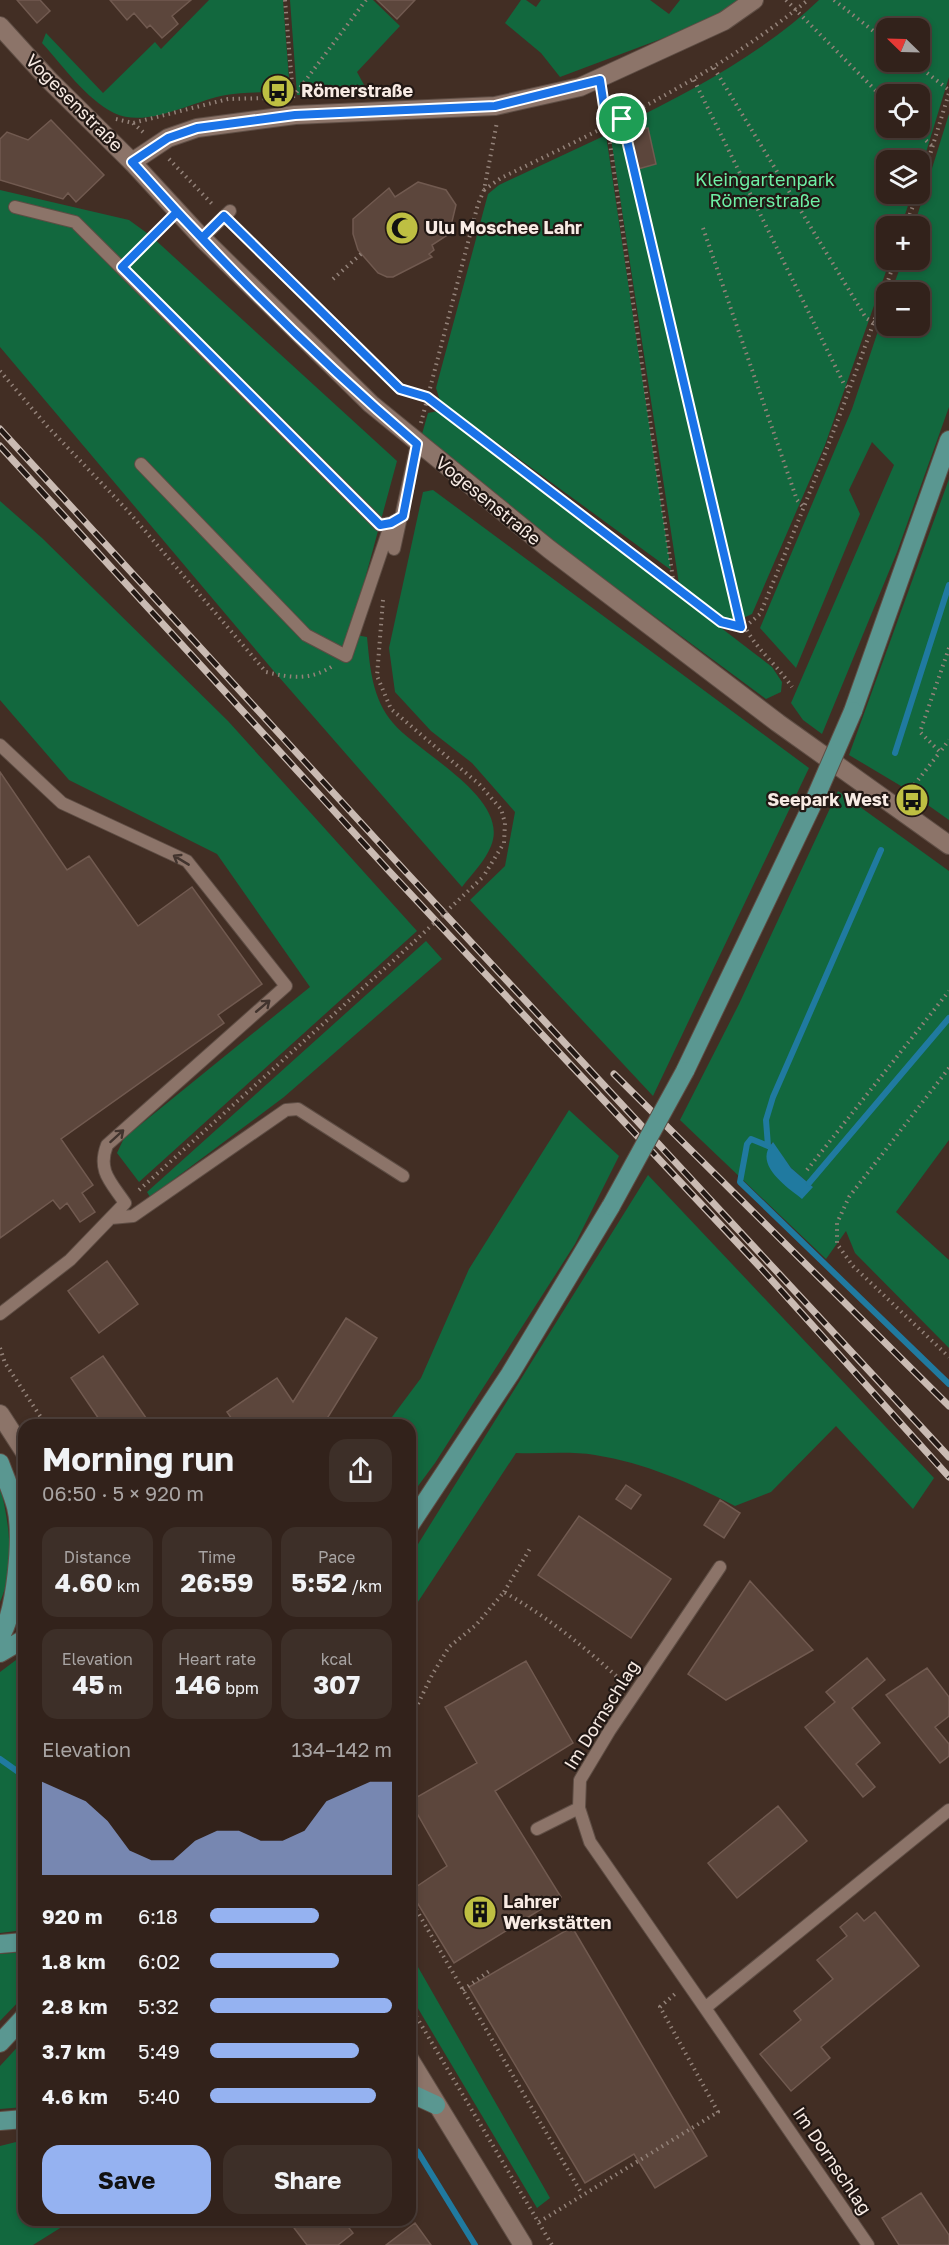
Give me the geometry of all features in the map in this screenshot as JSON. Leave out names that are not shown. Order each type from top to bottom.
[{"type":"main road","points":[[416,1517],[510,1374],[611,1206],[685,1071],[814,801],[853,711],[949,440]]},
{"type":"main road","points":[[0,1463],[17,1509],[17,1575],[3,1633]]},
{"type":"main road","points":[[3,1633],[18,1618]]},
{"type":"main road","points":[[0,1653],[18,1642]]},
{"type":"main road","points":[[0,1944],[18,1942]]},
{"type":"main road","points":[[0,2043],[18,2024]]},
{"type":"main road","points":[[416,2096],[436,2105]]},
{"type":"main road","points":[[0,2121],[18,2120]]},
{"type":"street","points":[[132,162],[156,145],[197,128],[294,106],[495,106],[600,80],[724,21],[754,0]]},
{"type":"street","name":"Vogesenstraße","points":[[0,26],[202,238],[371,404],[417,444],[549,549],[949,845]]},
{"type":"street","points":[[0,1414],[18,1442]]},
{"type":"street","points":[[416,2070],[523,2245]]},
{"type":"lane","points":[[15,207],[75,222],[380,525],[391,523],[403,516]]},
{"type":"lane","points":[[202,238],[227,214]]},
{"type":"lane","points":[[394,549],[417,444]]},
{"type":"lane","points":[[141,465],[306,635],[346,656],[391,523]]},
{"type":"lane","points":[[0,745],[62,803],[187,861],[286,986],[107,1144],[102,1159],[105,1174],[125,1203],[70,1260],[0,1314]]},
{"type":"lane","points":[[111,1218],[133,1216],[286,1110],[298,1109],[403,1176]]},
{"type":"lane","name":"Im Dornschlag","points":[[720,1567],[634,1693],[580,1780],[579,1808],[590,1842],[868,2245]]},
{"type":"lane","points":[[537,1829],[579,1808]]},
{"type":"lane","points":[[705,2007],[949,1810]]},
{"type":"path","points":[[285,0],[294,106]]},
{"type":"path","points":[[294,106],[366,0]]},
{"type":"path","points":[[786,0],[876,91]]},
{"type":"path","points":[[484,190],[501,178],[622,119],[694,80],[808,0]]},
{"type":"path","points":[[834,0],[876,33]]},
{"type":"path","points":[[714,68],[866,318],[874,323]]},
{"type":"path","points":[[925,72],[949,91],[930,156]]},
{"type":"path","points":[[600,80],[674,586]]},
{"type":"path","points":[[694,80],[844,384],[850,389]]},
{"type":"path","points":[[427,397],[484,190],[498,120],[495,106]]},
{"type":"path","points":[[622,119],[743,627],[755,646],[776,665],[792,687]]},
{"type":"path","points":[[924,138],[933,147]]},
{"type":"path","points":[[156,145],[227,214],[389,380],[400,389],[427,397],[721,622],[743,627]]},
{"type":"path","points":[[122,267],[177,212]]},
{"type":"path","points":[[703,228],[797,500],[804,508]]},
{"type":"path","points":[[333,279],[361,254]]},
{"type":"path","points":[[743,627],[760,614],[850,389],[892,270]]},
{"type":"path","points":[[0,371],[47,426],[128,511],[266,672],[296,679],[325,671],[346,656]]},
{"type":"path","points":[[125,1203],[483,877],[504,843],[505,823],[501,809],[480,785],[392,709],[376,675],[385,592]]},
{"type":"path","points":[[940,752],[929,744],[920,732],[949,648]]},
{"type":"path","points":[[896,808],[949,740]]},
{"type":"path","points":[[807,1170],[949,991]]},
{"type":"path","points":[[949,1068],[849,1197],[837,1223],[837,1244],[853,1266],[949,1357]]},
{"type":"path","points":[[0,1348],[5,1363],[42,1419]]},
{"type":"path","points":[[416,1708],[449,1647],[476,1626],[504,1592],[531,1547]]},
{"type":"path","points":[[504,1592],[578,1640],[634,1693]]},
{"type":"path","points":[[416,1909],[582,2194]]},
{"type":"path","points":[[463,1990],[492,1969]]},
{"type":"path","points":[[538,2222],[718,2112],[660,2007],[688,1982]]},
{"type":"path","points":[[416,2016],[552,2245]]},
{"type":"green space","points":[[209,0],[283,0],[290,92],[234,94],[155,116],[127,117],[103,107],[75,81],[42,43],[46,33],[103,93],[155,42],[161,49]]},
{"type":"green space","points":[[290,0],[373,0],[400,26],[357,72],[369,94],[297,95]]},
{"type":"green space","points":[[521,0],[526,0],[536,7],[541,0],[650,0],[669,14],[680,0],[744,0],[722,16],[560,77],[541,53],[505,23]]},
{"type":"green space","name":"Kleingartenpark Römerstraße","points":[[819,0],[949,0],[949,77],[927,150],[876,150],[876,204],[909,204],[904,216],[876,216],[876,270],[886,270],[882,282],[876,282],[876,300],[825,445],[752,614],[743,618],[625,124],[726,69],[775,37]]},
{"type":"green space","points":[[949,114],[949,407],[897,552],[822,734],[803,720],[791,703],[894,465],[872,442],[849,490],[860,514],[796,668],[760,628],[852,409],[876,336],[930,336],[930,282],[895,282],[899,270],[930,270],[930,216],[917,216],[921,204],[930,204],[930,175]]},
{"type":"green space","points":[[621,125],[737,623],[722,617],[679,584],[610,132]]},
{"type":"green space","points":[[606,135],[671,570],[440,401],[436,388],[488,194],[499,185]]},
{"type":"green space","points":[[0,190],[129,220],[151,236],[397,461],[350,634],[367,637],[376,693],[393,723],[459,778],[488,811],[494,828],[491,846],[482,862],[462,887],[272,669],[0,347]]},
{"type":"green space","points":[[438,411],[772,667],[782,682],[781,692],[766,699],[554,542],[422,434],[428,413]]},
{"type":"green space","points":[[949,479],[949,820],[901,786],[849,755]]},
{"type":"green space","points":[[433,490],[809,768],[653,1096],[470,900],[505,866],[515,812],[472,763],[431,731],[395,692],[389,648],[423,492]]},
{"type":"green space","points":[[0,501],[42,538],[228,721],[417,931],[139,1182],[117,1153],[124,1138],[310,987],[217,854],[69,780],[0,700]]},
{"type":"green space","points":[[838,791],[949,871],[949,1140],[896,1212],[949,1260],[949,1348],[855,1253],[846,1231],[826,1259],[680,1120],[739,1004]],"holes":[[[772,1142],[791,1168],[813,1187],[767,1159]]]},
{"type":"green space","points":[[426,941],[442,959],[284,1097],[150,1197],[147,1192]]},
{"type":"green space","points":[[569,1110],[619,1156],[575,1244],[435,1463],[416,1489],[416,1419],[390,1419],[421,1378],[469,1269]]},
{"type":"green space","points":[[648,1175],[934,1478],[913,1509],[836,1426],[771,1492],[735,1506],[702,1489],[632,1463],[576,1453],[516,1453],[416,1605],[416,1547]]},
{"type":"green space","points":[[0,1486],[8,1529],[9,1559],[8,1574],[0,1602]]},
{"type":"green space","points":[[18,1658],[18,1931],[0,1933],[0,1672]]},
{"type":"green space","points":[[18,1952],[18,2002],[0,2021],[0,1954]]},
{"type":"green space","points":[[416,1964],[550,2198],[537,2208],[416,2005]]},
{"type":"green space","points":[[18,2046],[18,2108],[0,2109],[0,2066]]},
{"type":"green space","points":[[18,2142],[18,2226],[63,2226],[33,2245],[0,2245],[0,2146]]},
{"type":"water","points":[[773,1142],[791,1168],[813,1187],[802,1199],[769,1167],[768,1150]]},
{"type":"building","points":[[17,0],[40,0],[50,11],[37,23]]},
{"type":"building","points":[[110,0],[191,0],[172,16],[178,24],[162,38],[150,25],[147,28],[134,13],[127,20]]},
{"type":"building","points":[[377,0],[415,0],[397,19]]},
{"type":"building","points":[[51,120],[104,175],[76,202],[68,193],[63,199],[0,180],[0,139],[7,132],[28,140]]},
{"type":"building","points":[[648,128],[656,164],[638,169],[630,132]]},
{"type":"building","name":"Ulu Moschee Lahr","points":[[418,182],[446,190],[456,205],[449,234],[432,245],[434,250],[429,254],[432,257],[393,277],[387,277],[378,273],[358,250],[353,234],[353,219],[389,188],[395,197]]},
{"type":"building","points":[[0,772],[67,870],[89,856],[138,926],[192,887],[262,984],[218,1015],[224,1023],[61,1139],[93,1185],[82,1193],[95,1212],[80,1222],[67,1203],[60,1209],[53,1200],[0,1238]]},
{"type":"building","points":[[107,1261],[138,1304],[99,1333],[68,1291]]},
{"type":"building","points":[[346,1318],[377,1338],[327,1419],[232,1419],[227,1412],[277,1378],[293,1402]]},
{"type":"building","points":[[103,1356],[147,1419],[99,1419],[71,1378]]},
{"type":"building","points":[[626,1485],[641,1495],[631,1509],[616,1499]]},
{"type":"building","points":[[720,1500],[740,1513],[724,1538],[704,1525]]},
{"type":"building","points":[[579,1516],[671,1579],[631,1638],[538,1575]]},
{"type":"building","points":[[750,1581],[813,1650],[726,1700],[688,1674]]},
{"type":"building","points":[[867,1658],[885,1680],[852,1708],[880,1743],[856,1764],[875,1787],[863,1797],[805,1727],[835,1702],[826,1692]]},
{"type":"building","points":[[526,1661],[573,1743],[495,1791],[561,1897],[454,1963],[416,1901],[416,1887],[447,1866],[416,1812],[416,1798],[477,1763],[445,1707]]},
{"type":"building","points":[[927,1668],[949,1697],[949,1716],[935,1727],[949,1744],[949,1756],[940,1763],[886,1695]]},
{"type":"building","points":[[778,1806],[807,1841],[737,1898],[708,1863]]},
{"type":"building","points":[[875,1912],[919,1966],[821,2047],[830,2058],[791,2091],[760,2054],[801,2020],[794,2011],[833,1979],[817,1960],[847,1936],[840,1927],[857,1913],[864,1921]]},
{"type":"building","points":[[572,1927],[707,2156],[655,2188],[634,2154],[585,2183],[469,1987]]},
{"type":"building","points":[[921,2193],[949,2235],[949,2245],[899,2245],[882,2218]]},
{"type":"building","points":[[416,2224],[431,2245],[386,2245]]},
{"type":"building","points":[[293,2226],[348,2226],[353,2233],[338,2245],[307,2245]]},
{"type":"waterway","points":[[895,753],[949,585]]},
{"type":"waterway","points":[[881,850],[773,1097],[766,1120],[768,1146],[751,1139],[747,1144],[740,1182],[949,1384]]},
{"type":"waterway","points":[[809,1183],[949,1018]]},
{"type":"waterway","points":[[0,1759],[18,1772]]},
{"type":"waterway","points":[[416,2150],[475,2245]]},
{"type":"railway","points":[[0,429],[406,872],[949,1457]]},
{"type":"railway","points":[[0,446],[389,871],[759,1266],[949,1477]]},
{"type":"railway","points":[[614,1074],[949,1406]]},
{"type":"place","name":"Römerstraße","points":[[278,91]]},
{"type":"place","name":"Ulu Moschee Lahr","points":[[402,228]]},
{"type":"place","name":"Seepark West","points":[[912,800]]},
{"type":"place","name":"Lahrer Werkstätten","points":[[480,1912]]},
{"type":"route","points":[[622,119],[607,126],[600,80],[580,87],[495,106],[278,116],[197,128],[168,138],[132,162],[202,238],[371,404],[417,444],[403,516],[391,523],[380,525],[122,267],[177,212],[202,238],[224,216],[400,389],[427,397],[721,622],[727,626],[741,627],[622,119]]}]
